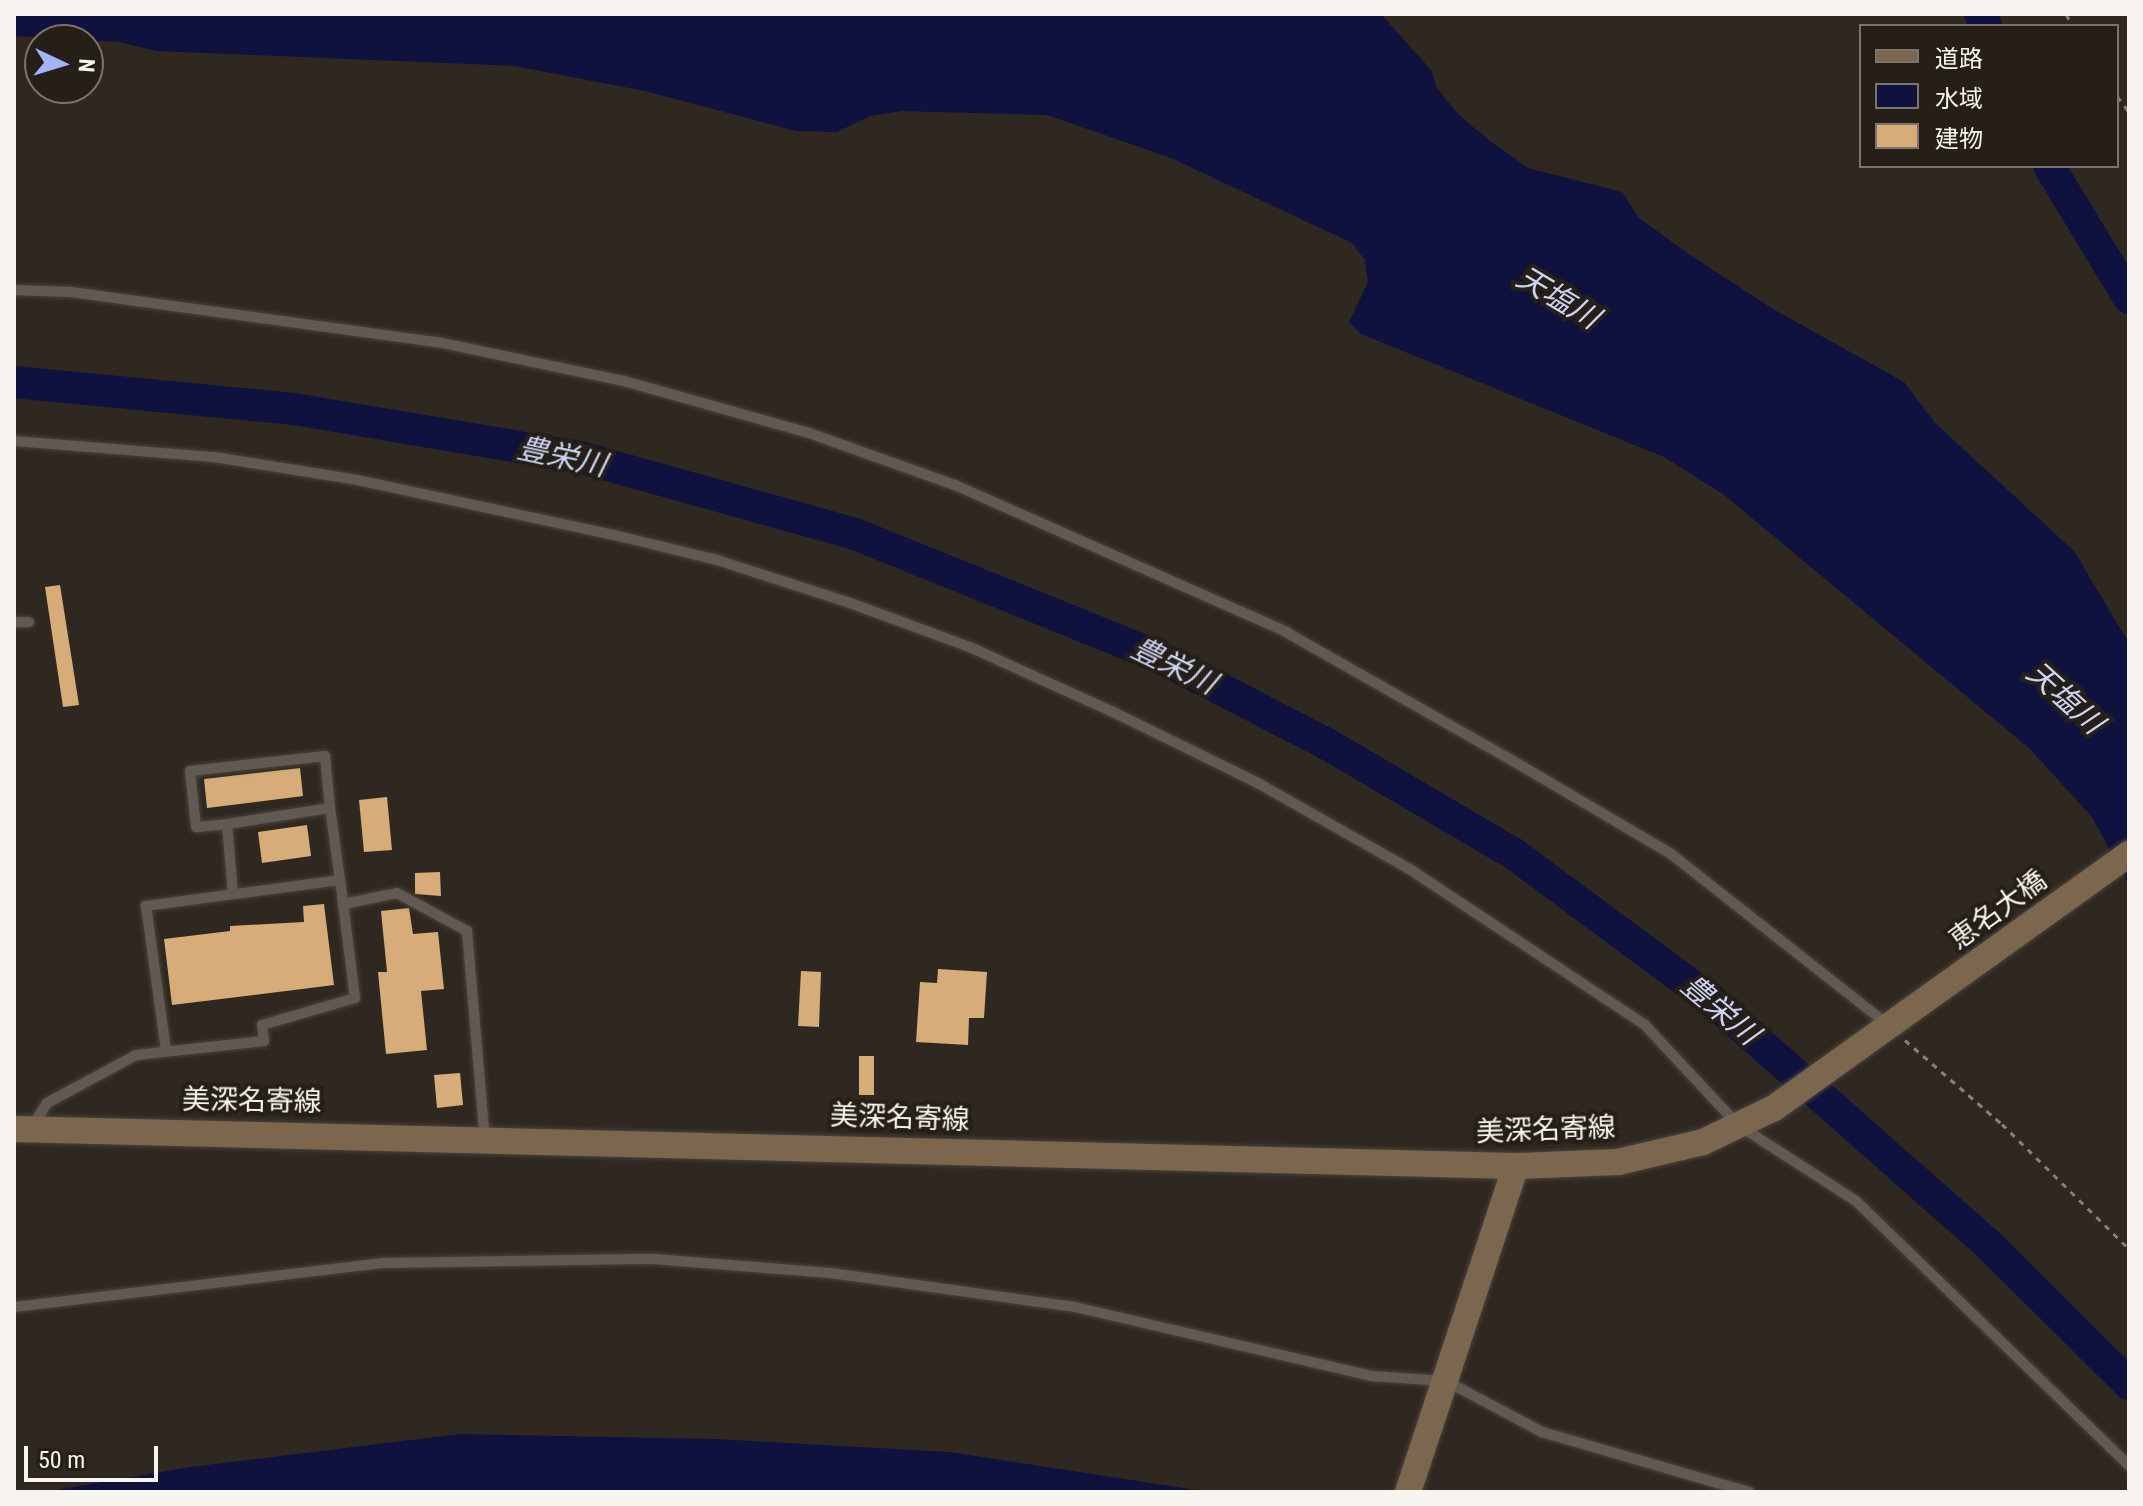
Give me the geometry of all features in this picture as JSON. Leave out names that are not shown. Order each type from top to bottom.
[{"type":"main road","name":"恵名大橋","points":[[1774,1108],[2129,854]]},
{"type":"main road","name":"美深名寄線","points":[[22,1129],[1516,1166],[1618,1162],[1703,1142],[1774,1108]]},
{"type":"main road","points":[[1408,1492],[1516,1166]]},
{"type":"lane","points":[[14,290],[71,292],[453,345],[624,381],[806,432],[955,485],[1286,632],[1515,762],[1671,854],[1892,1026]]},
{"type":"lane","points":[[14,441],[214,457],[357,480],[717,560],[972,648],[1258,783],[1411,870],[1645,1025],[1738,1125],[1856,1201],[2129,1466]]},
{"type":"lane","points":[[14,622],[29,622]]},
{"type":"lane","points":[[22,1129],[47,1103],[99,1071],[166,1050],[264,1041],[262,1025],[355,998],[325,756],[190,771],[196,827],[330,808]]},
{"type":"lane","points":[[227,824],[233,894]]},
{"type":"lane","points":[[166,1050],[146,906],[340,880]]},
{"type":"lane","points":[[343,904],[397,893],[467,931],[485,1139]]},
{"type":"lane","points":[[14,1307],[385,1263],[653,1259],[830,1273],[1075,1307],[1371,1376],[1446,1381],[1542,1432],[1749,1492]]},
{"type":"path","points":[[1892,1026],[2002,1124],[2129,1249]]},
{"type":"water","name":"天塩川","points":[[14,14],[1381,14],[1431,70],[1437,88],[1457,113],[1490,141],[1528,168],[1622,192],[1639,218],[1686,252],[1773,309],[1904,382],[1935,423],[2074,551],[2129,643],[2129,885],[2092,817],[2030,749],[1723,494],[1664,457],[1361,334],[1349,322],[1368,282],[1365,260],[1352,243],[1171,158],[1047,115],[902,111],[870,116],[837,132],[796,131],[645,91],[514,66],[156,51],[104,41],[104,24],[24,24],[24,37],[14,36]]},
{"type":"water","points":[[460,1434],[716,1439],[949,1452],[1209,1492],[45,1492],[190,1467]]},
{"type":"building","points":[[60,585],[79,705],[63,707],[45,587]]},
{"type":"building","points":[[300,768],[303,796],[207,808],[204,779]]},
{"type":"building","points":[[387,797],[392,850],[364,852],[359,800]]},
{"type":"building","points":[[307,825],[311,856],[262,863],[258,832]]},
{"type":"building","points":[[440,872],[441,896],[415,894],[415,873]]},
{"type":"building","points":[[324,904],[334,985],[172,1005],[164,939],[230,931],[230,926],[304,922],[303,906]]},
{"type":"building","points":[[409,908],[413,934],[438,932],[444,989],[421,991],[427,1050],[386,1054],[378,972],[387,972],[381,911]]},
{"type":"building","points":[[938,969],[987,972],[984,1018],[969,1018],[968,1045],[916,1042],[920,982],[937,983]]},
{"type":"building","points":[[801,971],[821,972],[819,1027],[798,1026]]},
{"type":"building","points":[[859,1056],[874,1056],[874,1095],[859,1095]]},
{"type":"building","points":[[460,1073],[463,1105],[437,1108],[434,1075]]},
{"type":"waterway","points":[[1980,14],[1985,24]]},
{"type":"waterway","points":[[2050,168],[2129,298]]},
{"type":"waterway","name":"豊栄川","points":[[14,382],[294,409],[583,458],[855,534],[1157,656],[1329,745],[1514,854],[1710,999],[1990,1246],[2129,1384]]}]
